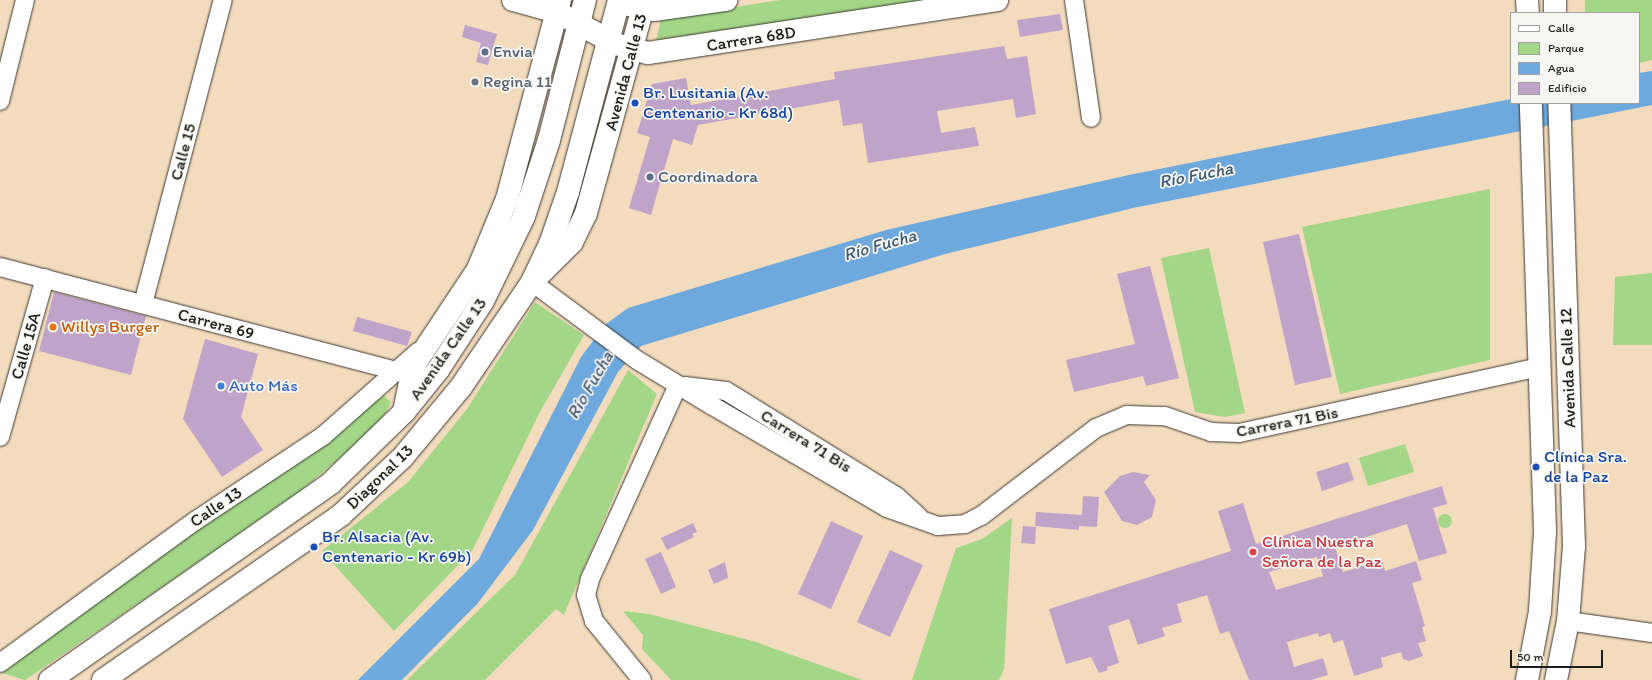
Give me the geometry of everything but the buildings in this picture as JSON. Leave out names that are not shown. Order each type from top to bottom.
[{"type":"main road","name":"Carrera 68D","points":[[513,0],[558,6],[579,24],[608,40],[632,50],[648,53],[684,50],[997,0]]},
{"type":"main road","name":"Avenida Calle 13","points":[[404,412],[438,370],[483,301],[510,250],[535,184],[585,0]]},
{"type":"main road","name":"Avenida Calle 13","points":[[532,282],[558,223],[619,0]]},
{"type":"main road","points":[[619,0],[644,5],[726,0]]},
{"type":"main road","points":[[1527,0],[1528,12]]},
{"type":"main road","points":[[1555,0],[1556,12]]},
{"type":"main road","name":"Avenida Calle 13","points":[[532,282],[564,252],[586,213],[644,5]]},
{"type":"main road","name":"Avenida Calle 13","points":[[404,412],[404,373],[470,282],[486,250],[517,165],[558,6]]},
{"type":"main road","name":"Avenida Calle 12","points":[[1527,680],[1544,573],[1540,366],[1531,104]]},
{"type":"main road","name":"Avenida Calle 12","points":[[1556,680],[1568,621],[1574,546],[1559,104]]},
{"type":"main road","points":[[483,301],[486,250]]},
{"type":"main road","name":"Diagonal 13","points":[[103,680],[316,534],[384,477],[461,387],[532,282]]},
{"type":"main road","name":"Diagonal 13","points":[[50,680],[307,501],[351,466],[404,412]]},
{"type":"street","points":[[0,101],[25,0]]},
{"type":"street","name":"Calle 15","points":[[143,304],[223,0]]},
{"type":"street","points":[[1074,0],[1092,118]]},
{"type":"street","name":"Carrera 69","points":[[0,267],[404,373]]},
{"type":"street","name":"Calle 15A","points":[[0,437],[45,278]]},
{"type":"street","name":"Carrera 71 Bis","points":[[532,282],[637,360],[678,385],[726,391],[896,496],[924,521],[938,526],[965,524],[1096,428],[1127,415],[1165,416],[1211,432],[1239,433],[1540,366]]},
{"type":"street","name":"Calle 13","points":[[0,663],[195,521],[322,436],[404,373]]},
{"type":"street","points":[[642,680],[594,621],[587,604],[590,578],[678,385]]},
{"type":"street","points":[[1568,621],[1652,633]]},
{"type":"street","points":[[628,661],[652,680]]},
{"type":"green space","points":[[780,0],[937,0],[655,45],[661,19]]},
{"type":"green space","points":[[1585,0],[1652,0],[1652,60],[1640,63],[1640,12],[1585,12]]},
{"type":"green space","points":[[1490,189],[1490,360],[1340,394],[1302,227]]},
{"type":"green space","points":[[1209,248],[1245,413],[1225,417],[1195,412],[1161,258]]},
{"type":"green space","points":[[1652,273],[1652,345],[1613,345],[1615,277]]},
{"type":"green space","points":[[535,302],[584,335],[540,412],[472,551],[394,631],[322,551],[408,482],[467,409]]},
{"type":"green space","points":[[628,370],[657,394],[564,615],[556,609],[485,680],[407,680],[515,575]]},
{"type":"green space","points":[[384,396],[391,402],[380,424],[290,500],[25,680],[2,673],[12,660]]},
{"type":"green space","points":[[1405,444],[1414,472],[1368,486],[1359,458]]},
{"type":"green space","points":[[1442,514],[1448,514],[1452,518],[1452,524],[1448,528],[1442,528],[1438,524],[1438,518]]},
{"type":"green space","points":[[1012,518],[1004,669],[999,680],[912,680],[956,548],[982,539]]},
{"type":"green space","points":[[623,611],[649,614],[756,642],[862,680],[671,680],[642,649],[643,635]]},
{"type":"water","name":"Río Fucha","points":[[1652,71],[1652,105],[1133,208],[945,254],[641,346],[618,372],[533,530],[478,603],[402,680],[358,680],[479,559],[581,357],[606,324],[628,308],[886,230],[1129,175],[1510,99],[1510,104],[1640,104],[1640,73]]},
{"type":"place","name":"Envia","points":[[485,52]]},
{"type":"place","name":"Regina 11","points":[[475,82]]},
{"type":"place","name":"Br. Lusitania (Av. Centenario - Kr 68d)","points":[[635,103]]},
{"type":"place","name":"Coordinadora","points":[[650,177]]},
{"type":"place","name":"Willys Burger","points":[[53,327]]},
{"type":"place","name":"Auto Más","points":[[221,386]]},
{"type":"place","name":"Clínica Sra. de la Paz","points":[[1536,467]]},
{"type":"place","name":"Br. Alsacia (Av. Centenario - Kr 69b)","points":[[314,547]]},
{"type":"place","name":"Clínica Nuestra Señora de la Paz","points":[[1253,552]]}]
